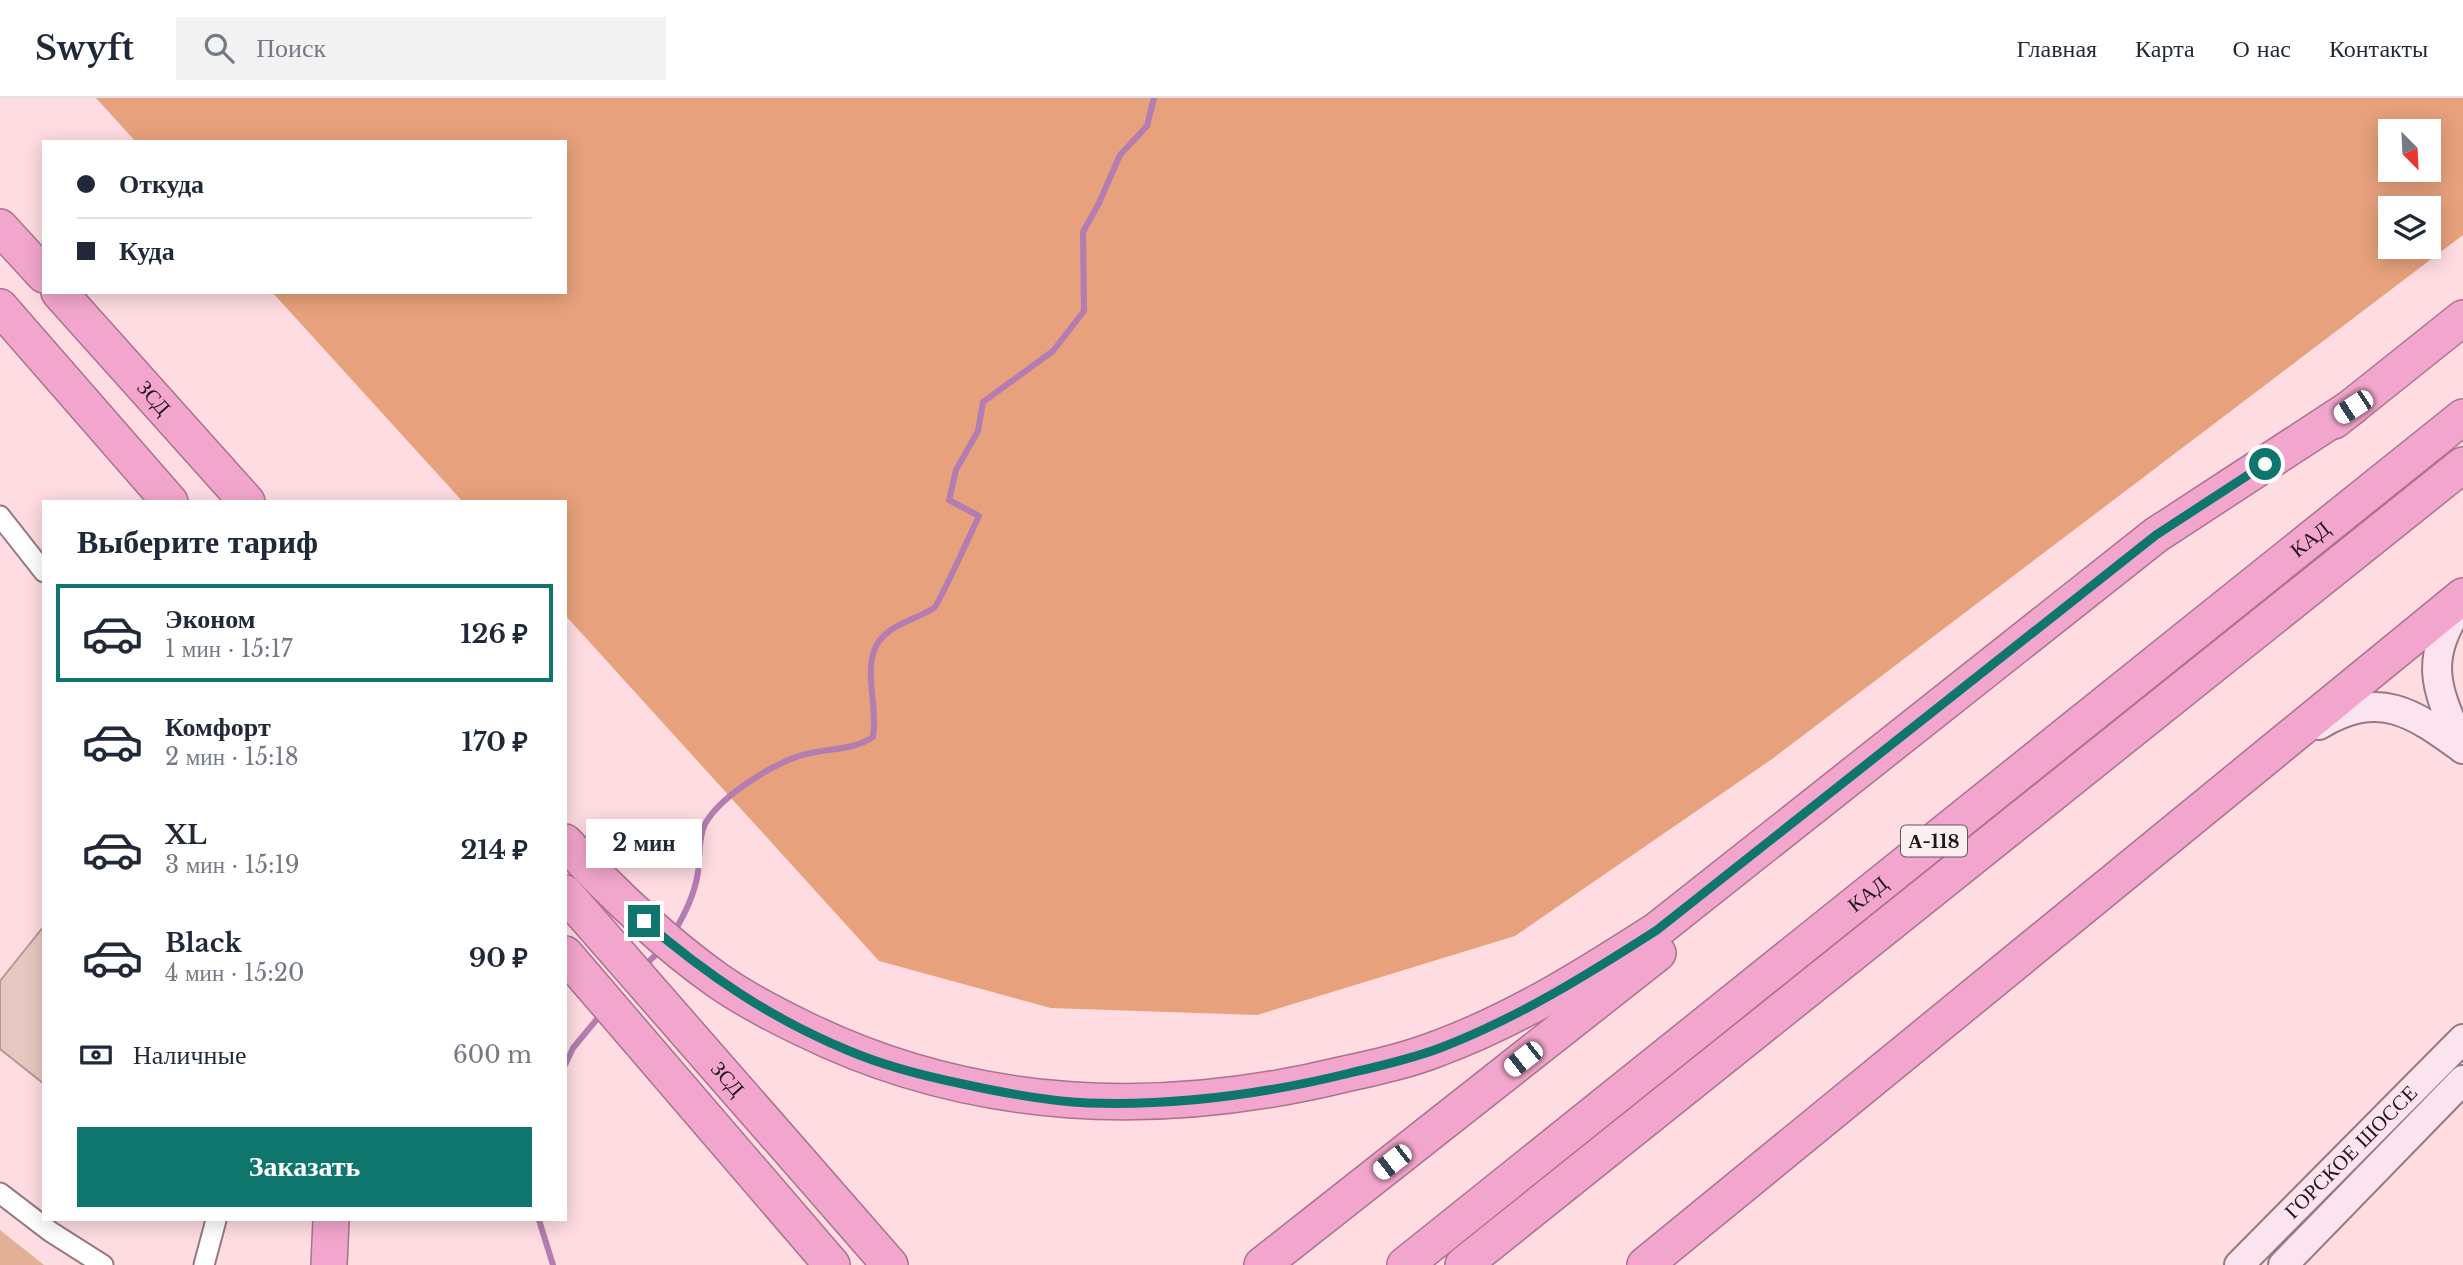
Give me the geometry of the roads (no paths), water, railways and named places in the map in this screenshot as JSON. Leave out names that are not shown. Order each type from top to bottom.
[{"type":"highway","points":[[0,227],[42,273]]},
{"type":"highway","name":"ЗСД","points":[[61,294],[245,500]]},
{"type":"highway","points":[[0,307],[168,500]]},
{"type":"highway","points":[[1262,1265],[2463,318]]},
{"type":"highway","points":[[74,392],[138,500]]},
{"type":"highway","points":[[567,844],[610,891],[679,951],[719,981],[761,1008],[848,1051],[925,1076],[1020,1096],[1087,1103],[1151,1102],[1276,1089],[1397,1062],[1482,1030],[1570,985],[1657,930],[2156,535],[2353,407]]},
{"type":"highway","name":"КАД","points":[[1405,1265],[2463,417]]},
{"type":"highway","name":"КАД","points":[[1463,1265],[2463,465]]},
{"type":"highway","points":[[1645,1265],[2463,598]]},
{"type":"highway","name":"ЗСД","points":[[567,895],[890,1265]]},
{"type":"highway","name":"ЗСД","points":[[567,956],[832,1265]]},
{"type":"highway","points":[[329,1265],[331,1221]]},
{"type":"main road","points":[[2463,598],[2448,624],[2438,652],[2437,679],[2443,703],[2463,749]]},
{"type":"main road","points":[[2268,755],[2335,715],[2358,707],[2391,708],[2424,722],[2463,749]]},
{"type":"main road","name":"ГОРСКОЕ ШОССЕ","points":[[2239,1265],[2463,1039]]},
{"type":"main road","name":"ГОРСКОЕ ШОССЕ","points":[[2283,1265],[2463,1080]]},
{"type":"main road","points":[[2222,1265],[2318,1184]]},
{"type":"street","points":[[0,516],[42,569]]},
{"type":"street","points":[[0,1193],[51,1232],[103,1265]]},
{"type":"street","points":[[204,1265],[216,1221]]},
{"type":"waterway","points":[[674,932],[695,888],[703,829],[724,802],[752,780],[783,763],[811,753],[850,746],[873,737],[871,671],[878,642],[892,629],[934,608],[979,516],[949,500],[956,470],[978,431],[983,402],[1053,351],[1084,311],[1083,232],[1120,155],[1147,126],[1154,98]]},
{"type":"waterway","points":[[644,966],[662,949]]},
{"type":"waterway","points":[[567,1061],[573,1048],[602,1013]]},
{"type":"waterway","points":[[539,1221],[553,1265]]}]
